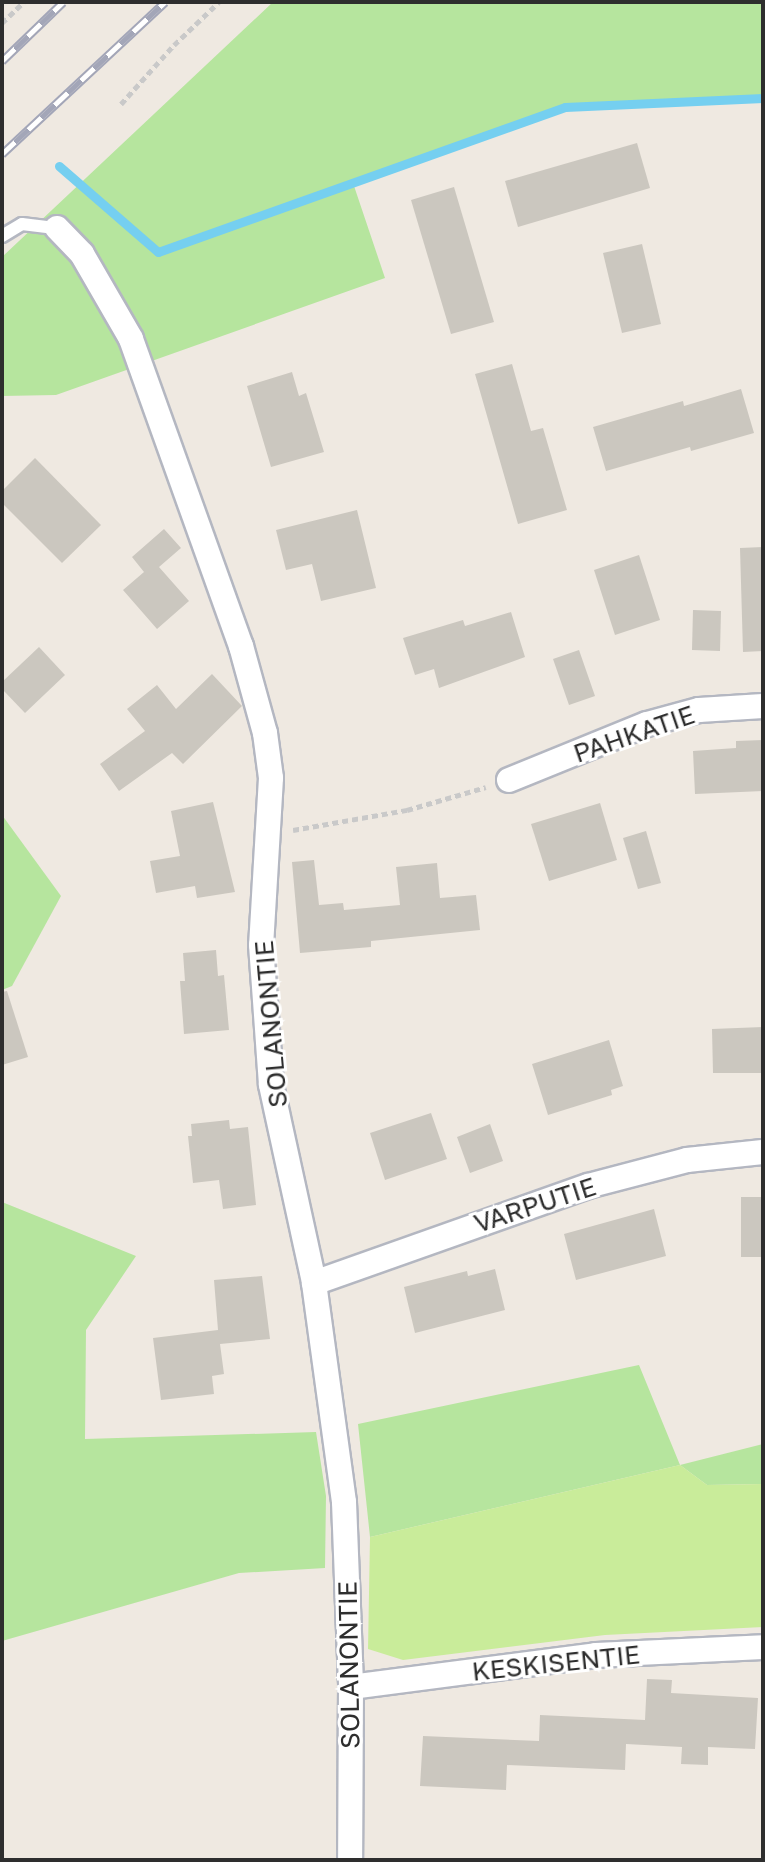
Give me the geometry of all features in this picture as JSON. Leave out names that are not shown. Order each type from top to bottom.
[{"type":"street","name":"SOLANONTIE","points":[[57,228],[82,254],[131,339],[241,646],[265,733],[271,778],[261,945],[271,1085],[314,1283],[344,1502],[351,1687],[350,1860]]},
{"type":"street","name":"PAHKATIE","points":[[509,780],[647,724],[699,710],[763,706]]},
{"type":"street","name":"VARPUTIE","points":[[314,1283],[588,1186],[687,1160],[763,1152]]},
{"type":"street","name":"KESKISENTIE","points":[[351,1687],[596,1655],[763,1647]]},
{"type":"lane","points":[[2,236],[22,224],[57,228]]},
{"type":"path","points":[[2,23],[24,2]]},
{"type":"path","points":[[121,104],[174,45],[219,2]]},
{"type":"path","points":[[269,832],[315,828],[407,810],[509,780]]},
{"type":"green space","points":[[273,2],[763,2],[763,98],[565,107],[352,180],[385,278],[56,395],[2,396],[2,257]]},
{"type":"green space","points":[[2,815],[61,896],[12,986],[2,990]]},
{"type":"green space","points":[[2,1202],[136,1256],[86,1330],[85,1439],[316,1432],[326,1496],[325,1568],[239,1573],[2,1641]]},
{"type":"green space","points":[[639,1365],[680,1465],[370,1537],[358,1424]]},
{"type":"green space","points":[[763,1444],[763,1484],[707,1485],[680,1465]]},
{"type":"green space","points":[[680,1465],[707,1485],[763,1484],[763,1627],[605,1635],[403,1660],[368,1649],[370,1537]]},
{"type":"building","points":[[637,143],[650,188],[518,227],[505,181]]},
{"type":"building","points":[[454,187],[494,322],[451,334],[411,200]]},
{"type":"building","points":[[642,244],[661,324],[622,333],[603,253]]},
{"type":"building","points":[[512,364],[531,431],[543,428],[567,510],[518,524],[475,374]]},
{"type":"building","points":[[292,372],[299,396],[306,393],[324,452],[271,467],[247,386]]},
{"type":"building","points":[[741,389],[754,433],[606,471],[593,427],[683,401],[684,406]]},
{"type":"building","points":[[35,458],[101,525],[62,563],[2,503],[2,491]]},
{"type":"building","points":[[357,510],[376,588],[321,601],[312,564],[286,570],[276,530]]},
{"type":"building","points":[[164,529],[181,548],[159,567],[189,601],[157,629],[123,590],[144,572],[132,557]]},
{"type":"building","points":[[763,547],[763,651],[743,652],[740,548]]},
{"type":"building","points":[[639,555],[660,620],[615,635],[594,570]]},
{"type":"building","points":[[693,610],[721,611],[720,651],[692,650]]},
{"type":"building","points":[[511,612],[525,657],[439,688],[434,669],[415,675],[403,638],[463,620],[465,626]]},
{"type":"building","points":[[39,647],[65,675],[25,713],[2,689],[2,682]]},
{"type":"building","points":[[579,650],[595,696],[569,705],[553,659]]},
{"type":"building","points":[[212,674],[242,706],[183,764],[172,753],[119,791],[100,764],[145,731],[127,709],[157,685],[176,709]]},
{"type":"building","points":[[763,740],[763,791],[695,794],[693,751],[736,748],[736,741]]},
{"type":"building","points":[[213,802],[235,892],[197,898],[195,886],[156,893],[150,861],[180,856],[171,811]]},
{"type":"building","points":[[600,803],[617,860],[549,881],[531,824]]},
{"type":"building","points":[[646,831],[661,883],[638,889],[623,838]]},
{"type":"building","points":[[314,860],[319,905],[343,903],[344,910],[400,905],[396,867],[437,863],[440,898],[476,895],[480,930],[371,941],[371,947],[300,953],[292,862]]},
{"type":"building","points":[[216,950],[218,976],[224,975],[229,1030],[184,1034],[180,981],[185,981],[183,953]]},
{"type":"building","points":[[7,991],[28,1057],[2,1065],[2,992]]},
{"type":"building","points":[[763,1027],[763,1073],[713,1073],[712,1029]]},
{"type":"building","points":[[609,1040],[623,1086],[611,1090],[612,1095],[548,1115],[532,1064]]},
{"type":"building","points":[[431,1113],[447,1159],[385,1180],[370,1133]]},
{"type":"building","points":[[229,1120],[230,1129],[248,1127],[256,1205],[223,1209],[219,1180],[193,1183],[188,1136],[192,1136],[191,1124]]},
{"type":"building","points":[[490,1124],[503,1161],[470,1173],[457,1137]]},
{"type":"building","points":[[741,1197],[763,1197],[763,1257],[741,1257]]},
{"type":"building","points":[[654,1209],[666,1256],[576,1280],[564,1234]]},
{"type":"building","points":[[495,1269],[505,1310],[415,1333],[404,1287],[467,1271],[468,1276]]},
{"type":"building","points":[[262,1276],[270,1339],[220,1344],[224,1374],[212,1376],[214,1394],[161,1400],[153,1338],[218,1330],[214,1280]]},
{"type":"building","points":[[647,1679],[672,1680],[671,1693],[758,1698],[755,1749],[708,1747],[708,1765],[681,1764],[682,1747],[626,1744],[625,1770],[507,1765],[506,1790],[420,1786],[423,1736],[539,1741],[540,1715],[645,1720]]},
{"type":"waterway","points":[[59,166],[158,252],[565,107],[763,98]]},
{"type":"railway","points":[[2,61],[63,2]]},
{"type":"railway","points":[[2,154],[165,2]]}]
